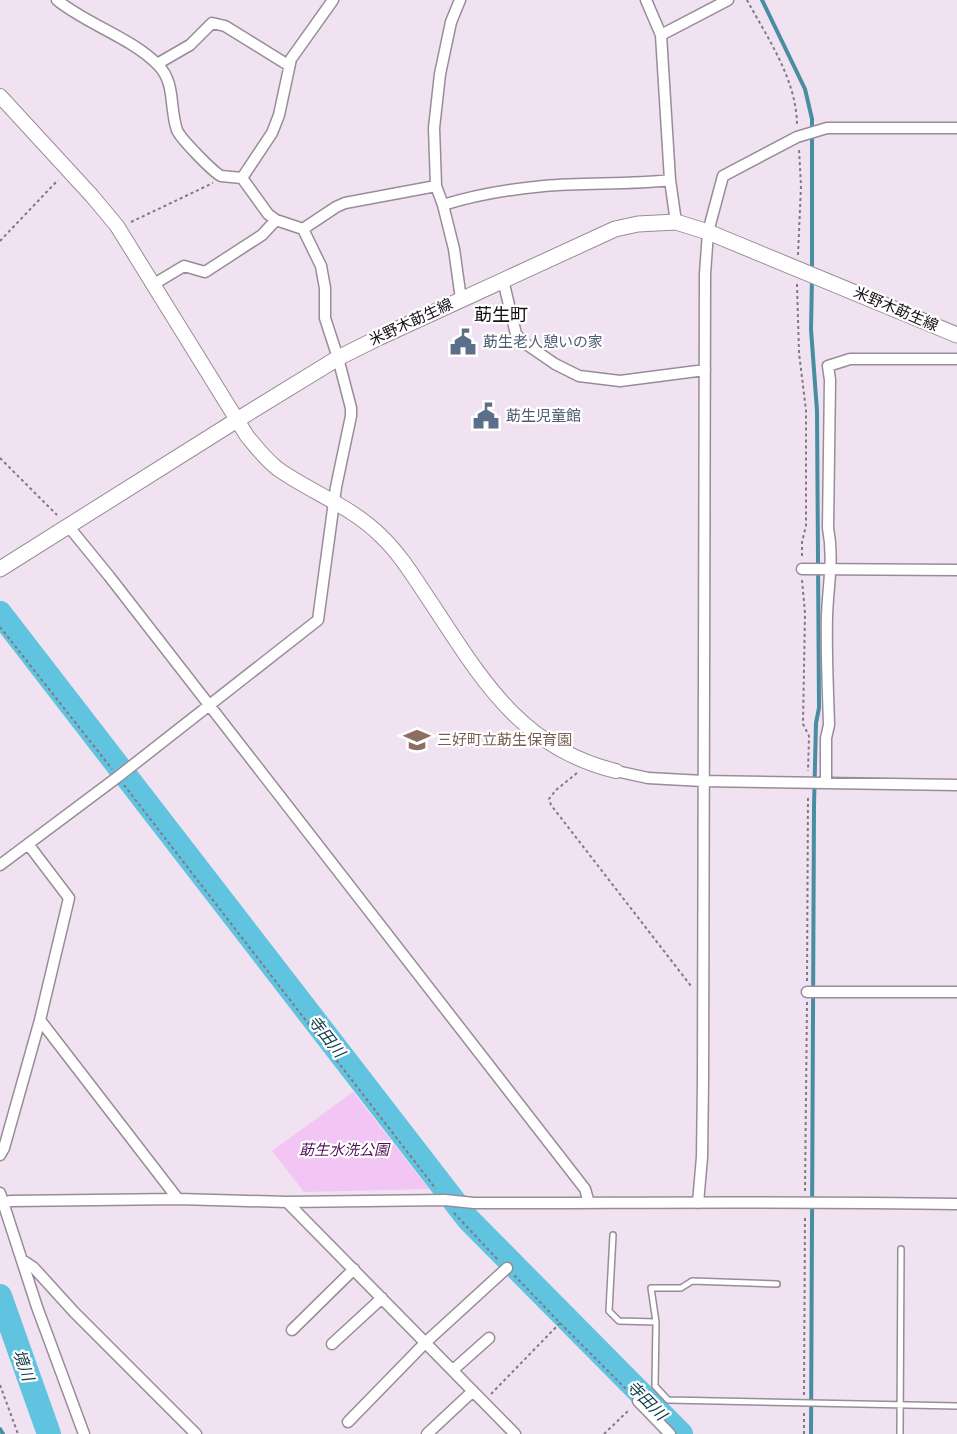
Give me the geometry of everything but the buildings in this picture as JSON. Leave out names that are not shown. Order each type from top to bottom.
[{"type":"main road","name":"米野木莇生線","points":[[0,569],[338,358],[615,229],[638,224],[676,222],[797,267],[957,335]]},
{"type":"street","points":[[0,865],[318,620],[334,500],[351,416],[338,358],[325,318],[326,288],[321,266],[303,229],[276,220],[268,214],[242,178],[221,176],[178,132],[170,86],[157,64],[137,49],[57,0]]},
{"type":"street","points":[[242,178],[272,133],[279,115],[288,64],[333,0]]},
{"type":"street","points":[[460,0],[451,22],[440,74],[434,128],[436,186],[454,249],[461,299]]},
{"type":"street","points":[[646,0],[661,35],[670,180],[676,222]]},
{"type":"street","points":[[661,35],[728,0]]},
{"type":"street","points":[[157,64],[190,45],[212,23],[225,26],[288,64]]},
{"type":"street","points":[[0,96],[117,226],[252,442],[277,468],[334,500],[369,524],[395,550],[483,680],[514,716],[540,737],[588,763],[648,778],[957,785]]},
{"type":"street","points":[[698,1203],[702,1157],[705,274],[708,232],[723,176],[797,137],[827,128],[957,128]]},
{"type":"street","points":[[443,205],[543,186],[636,184],[670,180]]},
{"type":"street","points":[[303,229],[336,207],[345,204],[436,186]]},
{"type":"street","points":[[154,284],[184,266],[205,272],[262,235],[276,220]]},
{"type":"street","points":[[503,280],[516,334],[523,342],[555,364],[579,376],[620,381],[705,370]]},
{"type":"street","points":[[826,783],[826,738],[829,724],[827,617],[832,545],[828,528],[830,380],[828,366],[850,359],[957,359]]},
{"type":"street","points":[[69,527],[585,1189],[589,1203]]},
{"type":"street","points":[[803,570],[957,570]]},
{"type":"street","points":[[0,1155],[4,1148],[40,1020],[69,898],[28,844]]},
{"type":"street","points":[[807,992],[957,992]]},
{"type":"street","points":[[40,1020],[178,1199]]},
{"type":"street","points":[[84,1434],[37,1307],[1,1199],[957,1204]]},
{"type":"street","points":[[287,1202],[515,1434]]},
{"type":"street","points":[[21,1260],[34,1268],[74,1312],[196,1434]]},
{"type":"street","points":[[348,1422],[426,1342],[507,1268]]},
{"type":"street","points":[[292,1330],[354,1269]]},
{"type":"street","points":[[332,1344],[382,1298]]},
{"type":"street","points":[[453,1370],[489,1338]]},
{"type":"street","points":[[427,1434],[473,1390]]},
{"type":"street","points":[[638,1401],[670,1434]]},
{"type":"lane","points":[[613,1235],[609,1311],[619,1321],[656,1322]]},
{"type":"lane","points":[[900,1434],[901,1249]]},
{"type":"lane","points":[[777,1284],[692,1281],[681,1288],[651,1288],[656,1322],[655,1386],[668,1400],[957,1406]]},
{"type":"path","points":[[747,0],[791,86],[796,111],[801,186],[797,267],[800,353],[806,410],[806,526],[802,542],[805,613],[803,724],[809,736],[804,1434]]},
{"type":"path","points":[[0,241],[67,170]]},
{"type":"path","points":[[117,226],[131,222],[219,180],[221,176]]},
{"type":"path","points":[[0,458],[69,527]]},
{"type":"path","points":[[0,627],[118,776],[465,1226],[638,1401],[604,1434]]},
{"type":"path","points":[[588,763],[556,790],[549,800],[550,805],[695,992],[703,995]]},
{"type":"path","points":[[484,1401],[560,1323]]},
{"type":"path","points":[[0,1385],[18,1434]]},
{"type":"green space","name":"莇生水洗公園","points":[[353,1092],[429,1189],[304,1192],[272,1151]]},
{"type":"waterway","points":[[762,0],[805,89],[812,119],[812,271]]},
{"type":"waterway","points":[[811,1434],[814,806],[816,723],[819,708],[817,411],[811,329],[812,278]]},
{"type":"waterway","name":"寺田川","points":[[0,613],[468,1219],[681,1434]]},
{"type":"waterway","name":"境川","points":[[0,1296],[49,1434]]},
{"type":"waterway","points":[[0,1429],[3,1434]]},
{"type":"place","name":"莇生老人憩いの家","points":[[463,342]]},
{"type":"place","name":"莇生児童館","points":[[486,416]]},
{"type":"place","name":"三好町立莇生保育園","points":[[417,740]]},
{"type":"district","name":"莇生町","points":[[501,315]]}]
